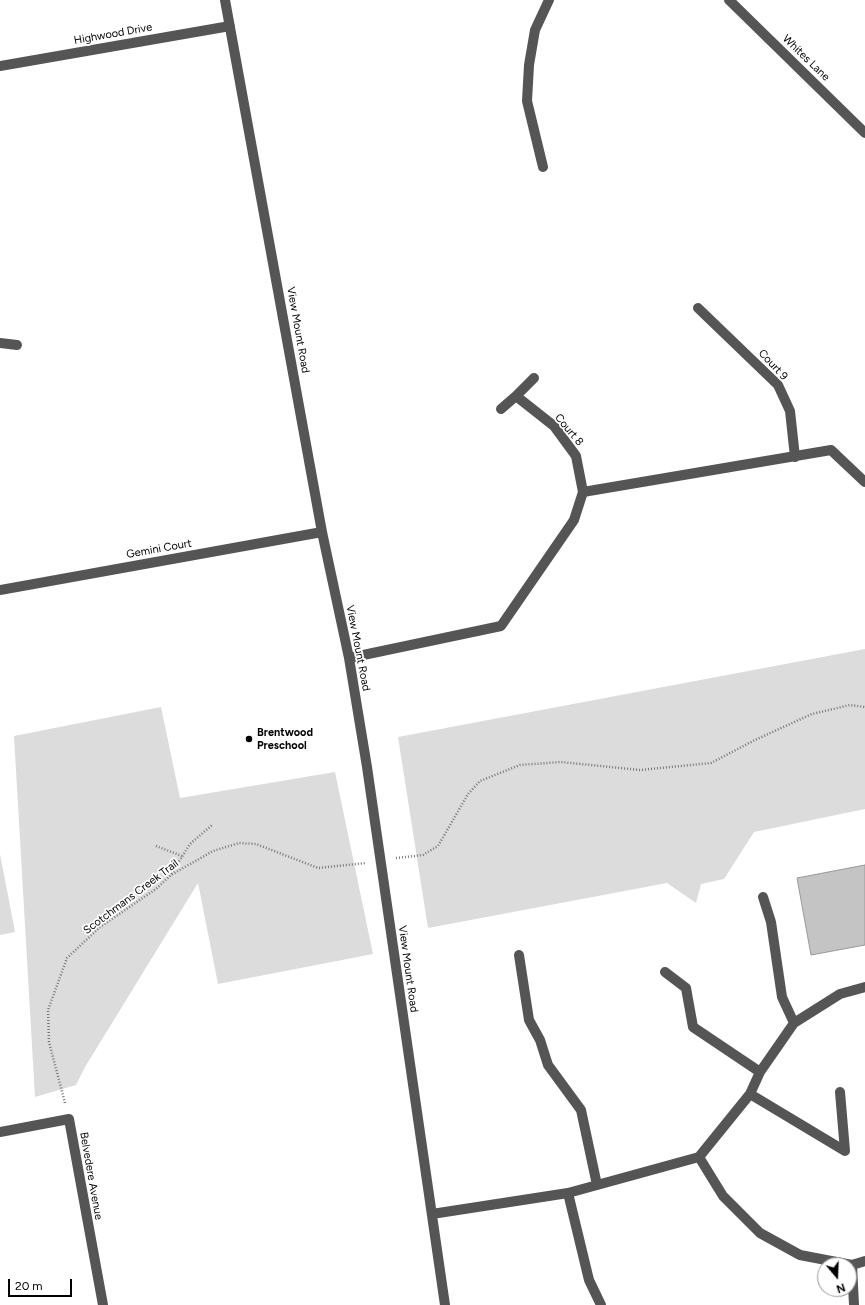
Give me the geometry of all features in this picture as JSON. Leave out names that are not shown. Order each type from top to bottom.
[{"type":"street","name":"View Mount Road","points":[[225,0],[322,532],[348,658],[367,768],[445,1305]]},
{"type":"street","points":[[543,167],[527,101],[529,64],[535,30],[549,0]]},
{"type":"street","name":"Whites Lane","points":[[733,1],[865,133]]},
{"type":"street","name":"Highwood Drive","points":[[0,66],[230,26]]},
{"type":"street","name":"Court 9","points":[[698,308],[778,385],[790,411],[795,457]]},
{"type":"street","points":[[0,343],[17,345]]},
{"type":"street","points":[[501,409],[534,378]]},
{"type":"street","name":"Court 8","points":[[516,396],[554,426],[576,456],[583,492]]},
{"type":"street","points":[[348,658],[501,626],[574,520],[583,492],[831,450],[865,482]]},
{"type":"street","name":"Gemini Court","points":[[0,590],[322,532]]},
{"type":"street","points":[[763,897],[771,922],[782,997],[794,1024]]},
{"type":"street","points":[[519,955],[529,1020],[540,1040],[548,1065],[581,1110],[597,1185]]},
{"type":"street","points":[[665,972],[686,988],[693,1027],[760,1072]]},
{"type":"street","points":[[432,1214],[568,1193],[699,1157],[750,1094],[760,1072],[794,1024],[840,994],[865,987]]},
{"type":"street","points":[[750,1094],[845,1151],[840,1092]]},
{"type":"street","name":"Belvedere Avenue","points":[[0,1132],[69,1119],[103,1305]]},
{"type":"street","points":[[699,1157],[722,1196],[760,1233],[800,1255],[817,1258]]},
{"type":"street","points":[[568,1193],[589,1280],[601,1305]]},
{"type":"path","name":"Scotchmans Creek Trail","points":[[69,1119],[49,1042],[48,1010],[67,958],[100,927],[156,889],[171,875],[213,851],[239,843],[256,844],[318,868],[340,867],[423,854],[438,846],[468,794],[480,781],[520,765],[561,762],[640,770],[711,763],[755,740],[812,714],[850,705],[865,707]]},
{"type":"path","points":[[171,875],[190,844],[212,825]]},
{"type":"path","points":[[156,846],[182,856]]},
{"type":"shaded area","points":[[865,649],[865,809],[754,832],[724,879],[701,884],[696,903],[667,883],[428,928],[398,737]]},
{"type":"shaded area","points":[[161,707],[180,798],[335,772],[373,954],[218,984],[198,883],[85,1067],[76,1085],[35,1097],[14,736]]},
{"type":"shaded area","points":[[0,854],[15,932],[0,935]]},
{"type":"building","points":[[865,865],[865,945],[811,955],[797,878]]},
{"type":"place","name":"Brentwood Preschool","points":[[249,739]]}]
